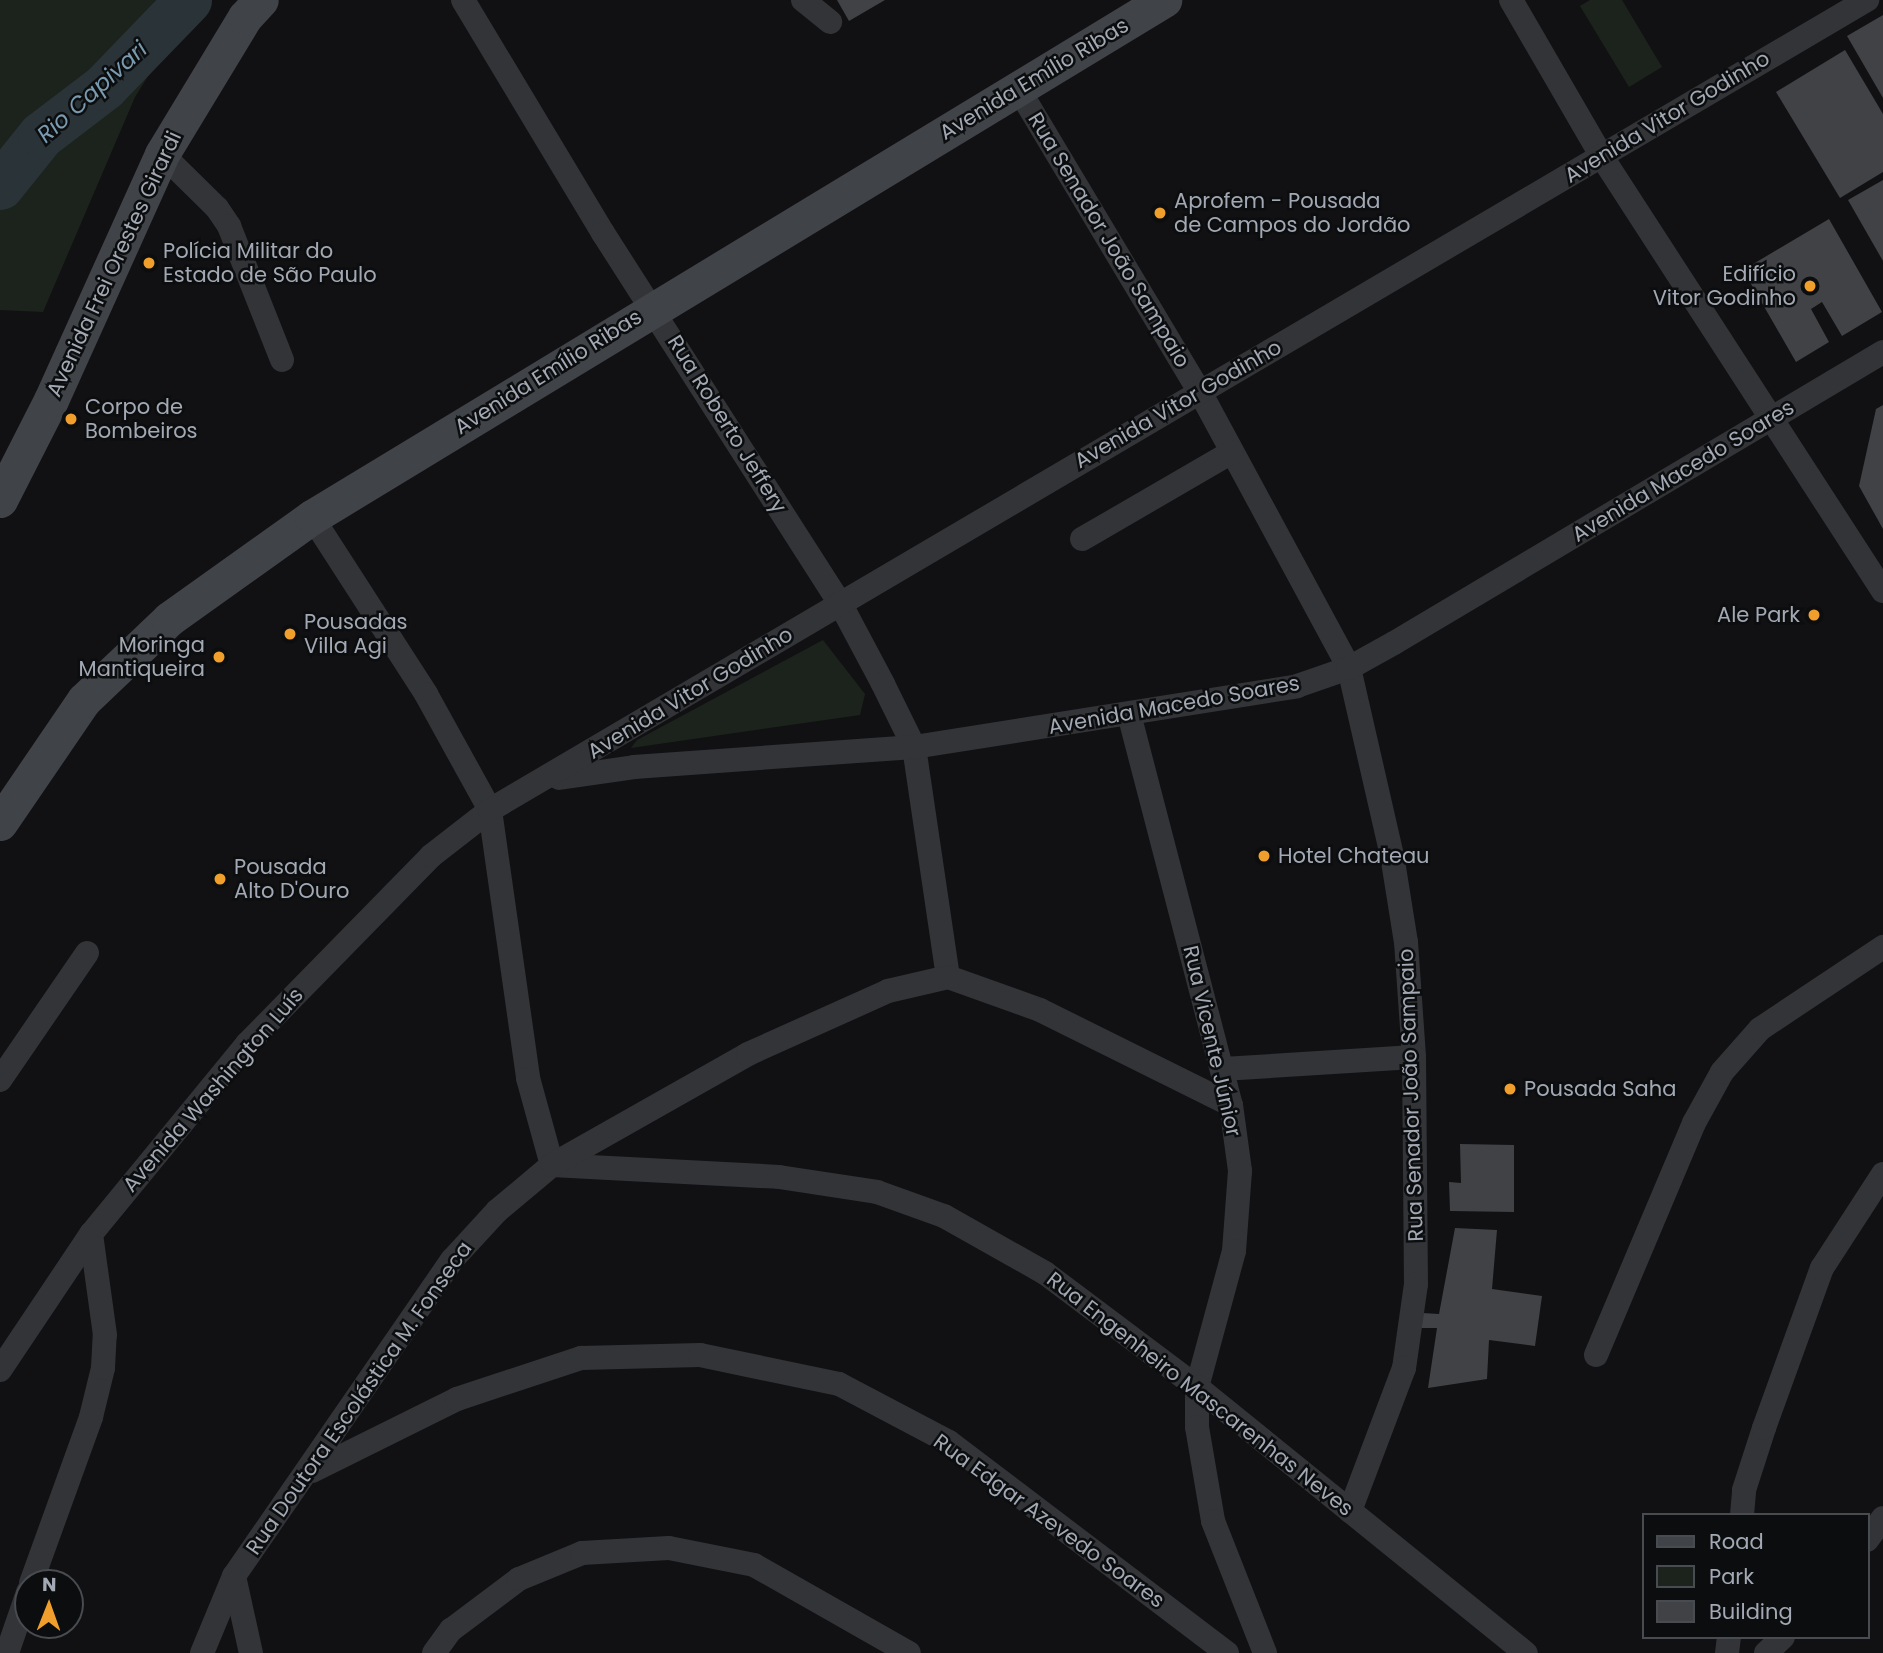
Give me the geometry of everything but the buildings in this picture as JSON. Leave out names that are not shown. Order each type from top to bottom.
[{"type":"street","name":"Avenida Frei Orestes Girardi","points":[[0,500],[51,400],[162,153],[245,17],[261,0]]},
{"type":"street","name":"Rua Roberto Jeffery","points":[[463,0],[840,603],[914,747],[948,977]]},
{"type":"street","points":[[803,0],[830,22]]},
{"type":"street","name":"Avenida Emílio Ribas","points":[[0,823],[84,700],[169,619],[312,517],[653,307],[1019,90],[1164,0]]},
{"type":"street","points":[[1511,0],[1602,157],[1883,591]]},
{"type":"street","name":"Avenida Vitor Godinho","points":[[490,810],[548,779],[840,603],[1867,0]]},
{"type":"street","name":"Rua Senador João Sampaio","points":[[1019,90],[1200,391],[1349,668],[1392,855],[1406,942],[1414,1058],[1416,1284],[1404,1368],[1350,1511]]},
{"type":"street","points":[[162,153],[217,208],[229,226],[282,360]]},
{"type":"street","name":"Avenida Macedo Soares","points":[[548,779],[634,767],[914,747],[1297,686],[1349,668],[1883,352]]},
{"type":"street","points":[[1082,539],[1232,452]]},
{"type":"street","points":[[312,517],[426,694],[490,810],[528,1078],[552,1166]]},
{"type":"street","name":"Rua Vicente Júnior","points":[[1129,714],[1231,1105],[1240,1171],[1234,1251],[1197,1387],[1200,1470],[1213,1521],[1265,1653]]},
{"type":"street","points":[[626,733],[626,757],[634,767]]},
{"type":"street","name":"Avenida Washington Luís","points":[[0,1370],[91,1234],[247,1044],[431,856],[490,810]]},
{"type":"street","points":[[1596,1355],[1694,1123],[1722,1072],[1760,1029],[1883,947]]},
{"type":"street","points":[[0,1080],[87,953]]},
{"type":"street","points":[[948,977],[1040,1010],[1231,1105]]},
{"type":"street","name":"Rua Doutora Escolástica M. Fonseca","points":[[202,1653],[234,1576],[308,1473],[452,1260],[496,1211],[552,1166],[748,1054],[888,991],[948,977]]},
{"type":"street","points":[[1223,1069],[1414,1058]]},
{"type":"street","name":"Rua Engenheiro Mascarenhas Neves","points":[[552,1166],[779,1177],[877,1192],[944,1216],[1045,1273],[1197,1387],[1526,1653]]},
{"type":"street","points":[[1742,1513],[1744,1490],[1763,1428],[1822,1268],[1883,1174]]},
{"type":"street","points":[[36,1569],[91,1417],[103,1368],[105,1335],[91,1234]]},
{"type":"street","name":"Rua Edgar Azevedo Soares","points":[[308,1473],[457,1399],[581,1358],[700,1355],[839,1384],[949,1442],[1227,1653]]},
{"type":"street","points":[[1869,1537],[1883,1518]]},
{"type":"street","points":[[435,1653],[452,1630],[519,1579],[582,1553],[669,1548],[754,1565],[909,1653]]},
{"type":"street","points":[[234,1576],[251,1653]]},
{"type":"street","points":[[7,1653],[14,1633]]},
{"type":"street","points":[[1766,1653],[1781,1639]]},
{"type":"green space","points":[[0,0],[196,0],[135,97],[43,312],[0,310]]},
{"type":"green space","points":[[1590,0],[1622,0],[1662,67],[1629,87],[1580,6]]},
{"type":"green space","points":[[823,640],[865,694],[860,715],[631,748],[637,740]]},
{"type":"waterway","name":"Rio Capivari","points":[[0,186],[41,135],[104,87],[188,0]]},
{"type":"place","name":"Aprofem - Pousada de Campos do Jordão","points":[[1160,213]]},
{"type":"place","name":"Polícia Militar do Estado de São Paulo","points":[[149,263]]},
{"type":"place","name":"Edifício Vitor Godinho","points":[[1810,286]]},
{"type":"place","name":"Corpo de Bombeiros","points":[[71,419]]},
{"type":"place","name":"Ale Park","points":[[1814,615]]},
{"type":"place","name":"Pousadas Villa Agi","points":[[290,634]]},
{"type":"place","name":"Moringa Mantiqueira","points":[[219,657]]},
{"type":"place","name":"Hotel Chateau","points":[[1264,856]]},
{"type":"place","name":"Pousada Alto D'Ouro","points":[[220,879]]},
{"type":"place","name":"Pousada Saha","points":[[1510,1089]]}]
